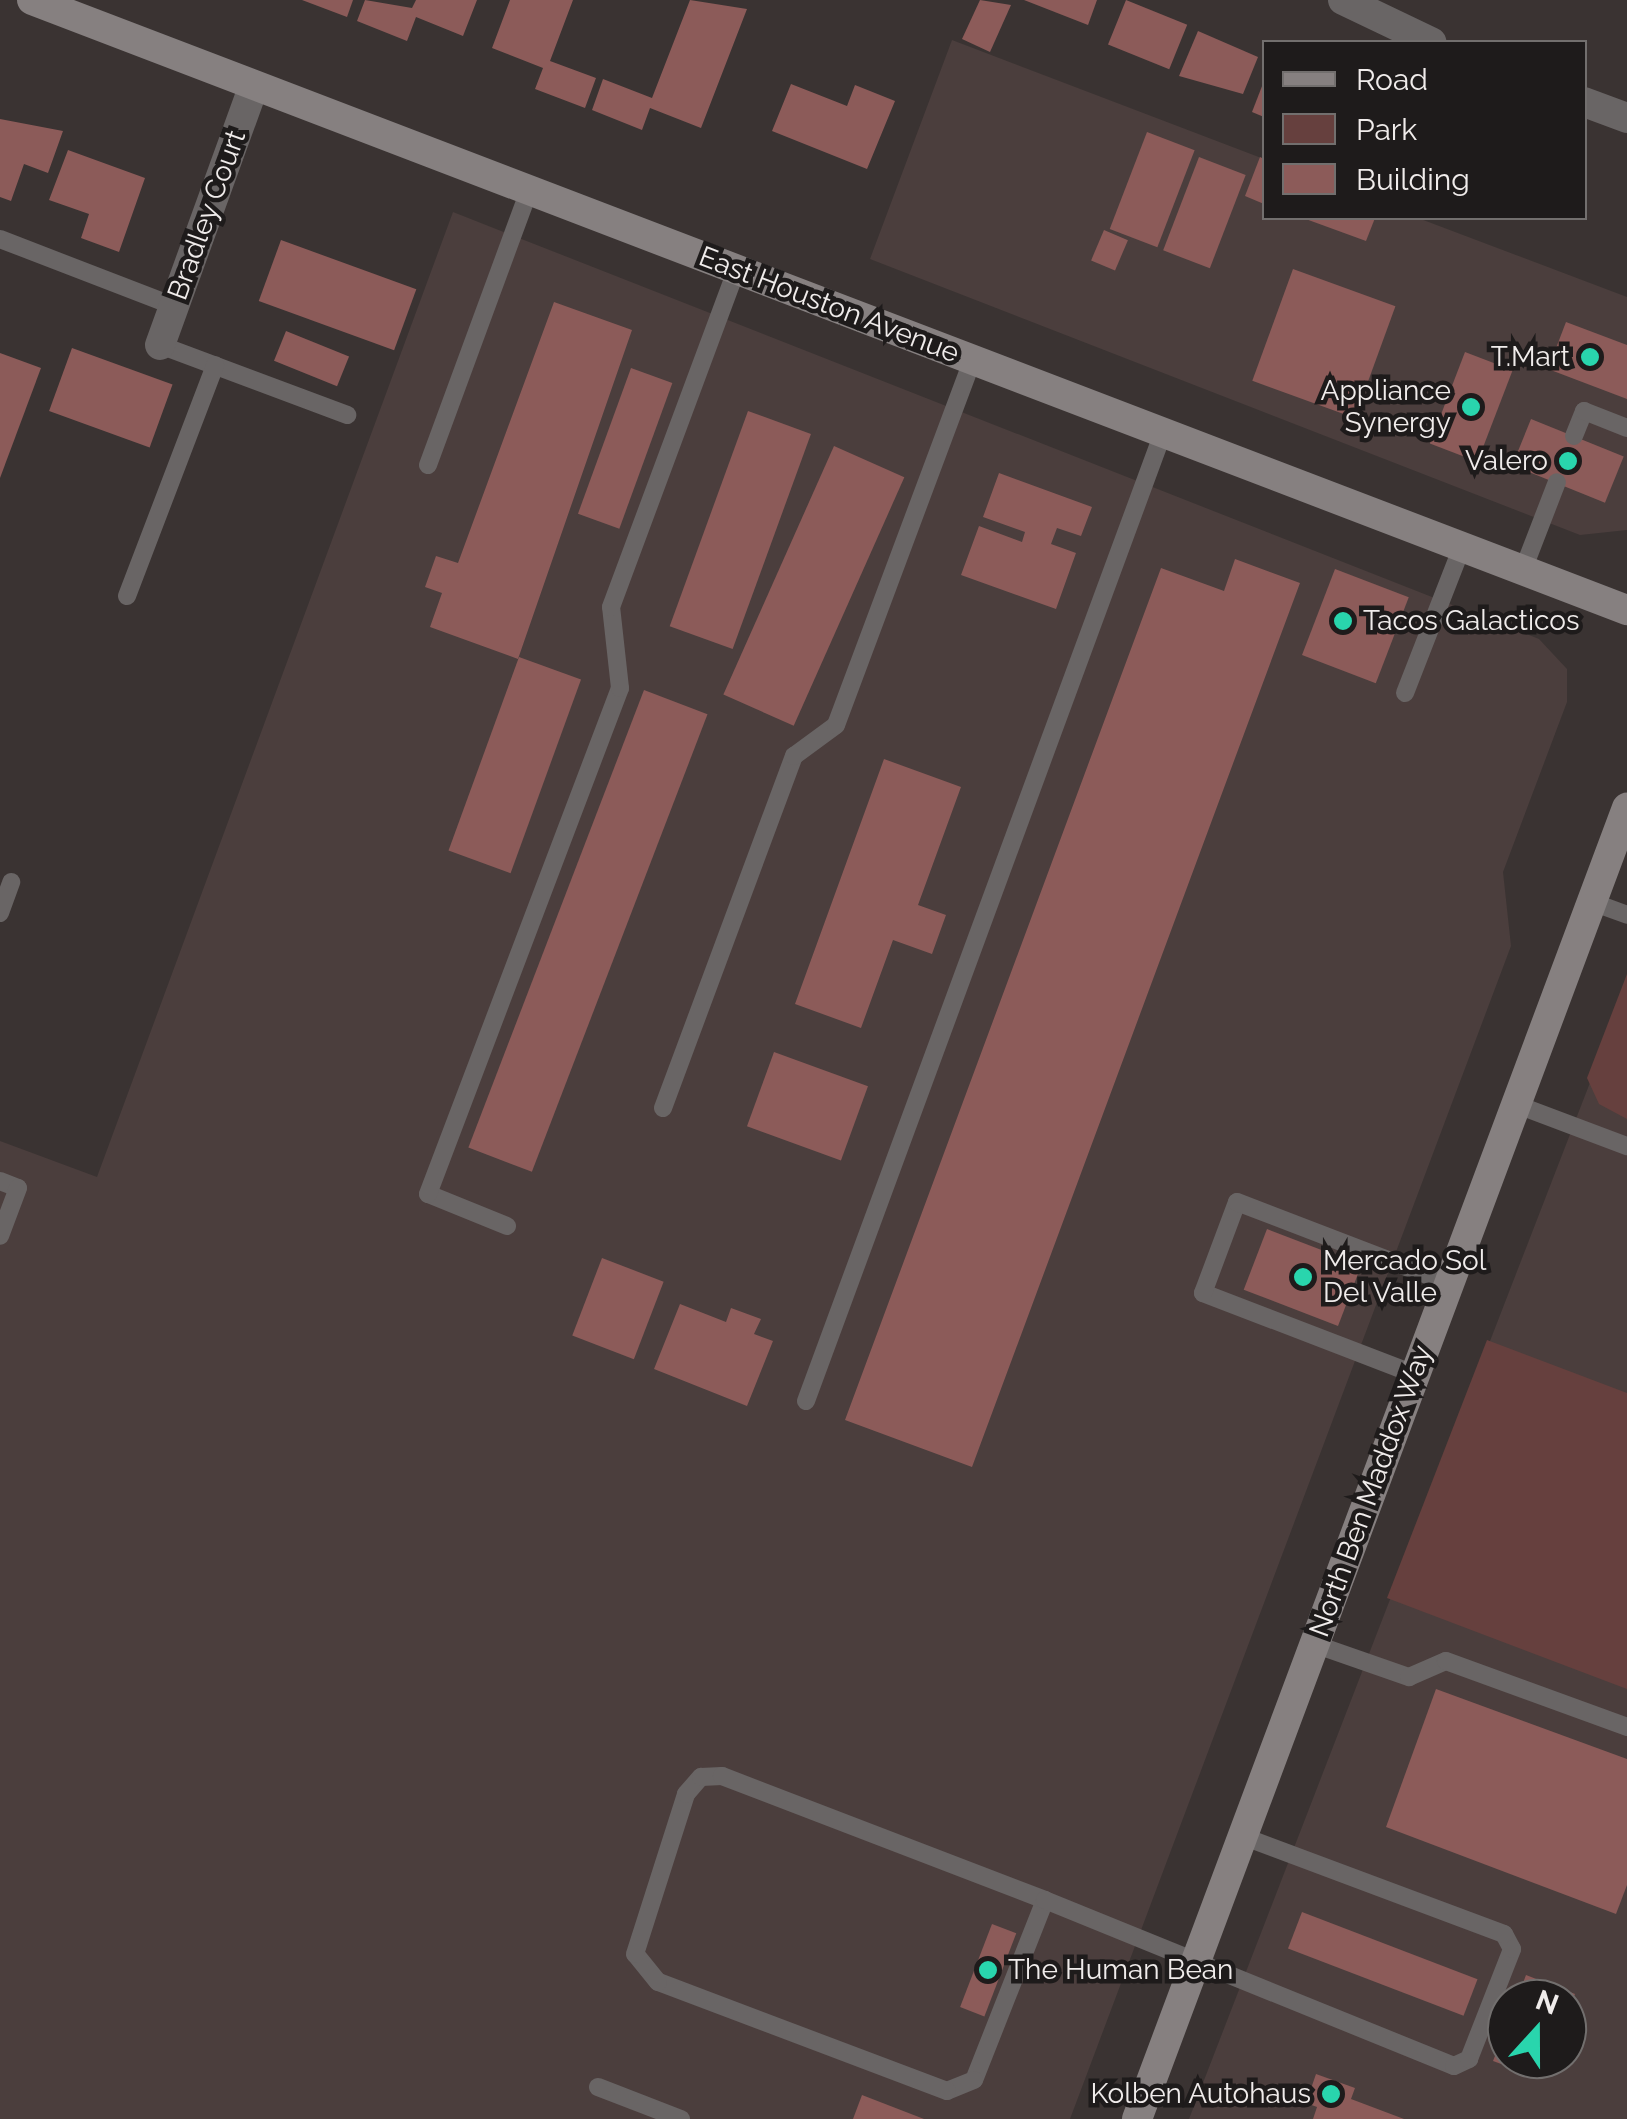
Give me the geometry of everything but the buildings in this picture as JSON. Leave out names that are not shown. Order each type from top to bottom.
[{"type":"main road","name":"East Houston Avenue","points":[[32,0],[1627,610]]},
{"type":"main road","name":"North Ben Maddox Way","points":[[1137,2119],[1627,808]]},
{"type":"street","points":[[1343,0],[1427,40]]},
{"type":"street","name":"Bradley Court","points":[[160,345],[254,86]]},
{"type":"street","points":[[1587,103],[1627,118]]},
{"type":"lane","points":[[428,465],[529,190]]},
{"type":"lane","points":[[0,239],[174,306]]},
{"type":"lane","points":[[507,1226],[428,1194],[620,688],[611,608],[736,270]]},
{"type":"lane","points":[[160,345],[347,415]]},
{"type":"lane","points":[[663,1108],[794,756],[836,725],[973,360]]},
{"type":"lane","points":[[126,596],[215,365]]},
{"type":"lane","points":[[1574,436],[1584,412],[1627,428]]},
{"type":"lane","points":[[806,1401],[1163,433]]},
{"type":"lane","points":[[1523,570],[1557,482]]},
{"type":"lane","points":[[1405,693],[1462,547]]},
{"type":"lane","points":[[0,912],[11,882]]},
{"type":"lane","points":[[1592,902],[1627,915]]},
{"type":"lane","points":[[1515,1104],[1627,1146]]},
{"type":"lane","points":[[0,1181],[18,1188],[0,1236]]},
{"type":"lane","points":[[1414,1374],[1203,1293],[1238,1202],[1448,1282]]},
{"type":"lane","points":[[1314,1644],[1409,1677],[1446,1661],[1627,1728]]},
{"type":"lane","points":[[1044,1900],[974,2080],[962,2090],[928,2085],[645,1973],[636,1928],[701,1777],[814,1812],[1044,1900],[1193,1966],[1454,2066],[1469,2059],[1512,1949],[1504,1934],[1242,1836]]},
{"type":"lane","points":[[598,2087],[681,2119]]},
{"type":"shaded area","points":[[952,40],[1262,158],[1262,220],[1423,220],[1627,297],[1627,530],[1580,535],[870,259]]},
{"type":"shaded area","points":[[453,212],[1539,639],[1567,669],[1567,702],[1503,872],[1511,946],[1070,2119],[0,2119],[0,1141],[97,1177]]},
{"type":"shaded area","points":[[1627,987],[1627,2119],[1189,2119]]},
{"type":"green space","points":[[1627,974],[1627,1119],[1599,1104],[1587,1078]]},
{"type":"green space","points":[[1487,1340],[1627,1393],[1627,1689],[1387,1598]]},
{"type":"place","name":"T.Mart","points":[[1590,357]]},
{"type":"place","name":"Appliance Synergy","points":[[1471,407]]},
{"type":"place","name":"Valero","points":[[1568,461]]},
{"type":"place","name":"Tacos Galacticos","points":[[1343,621]]},
{"type":"place","name":"Mercado Sol Del Valle","points":[[1303,1277]]},
{"type":"place","name":"The Human Bean","points":[[988,1970]]},
{"type":"place","name":"Kolben Autohaus","points":[[1331,2094]]}]
